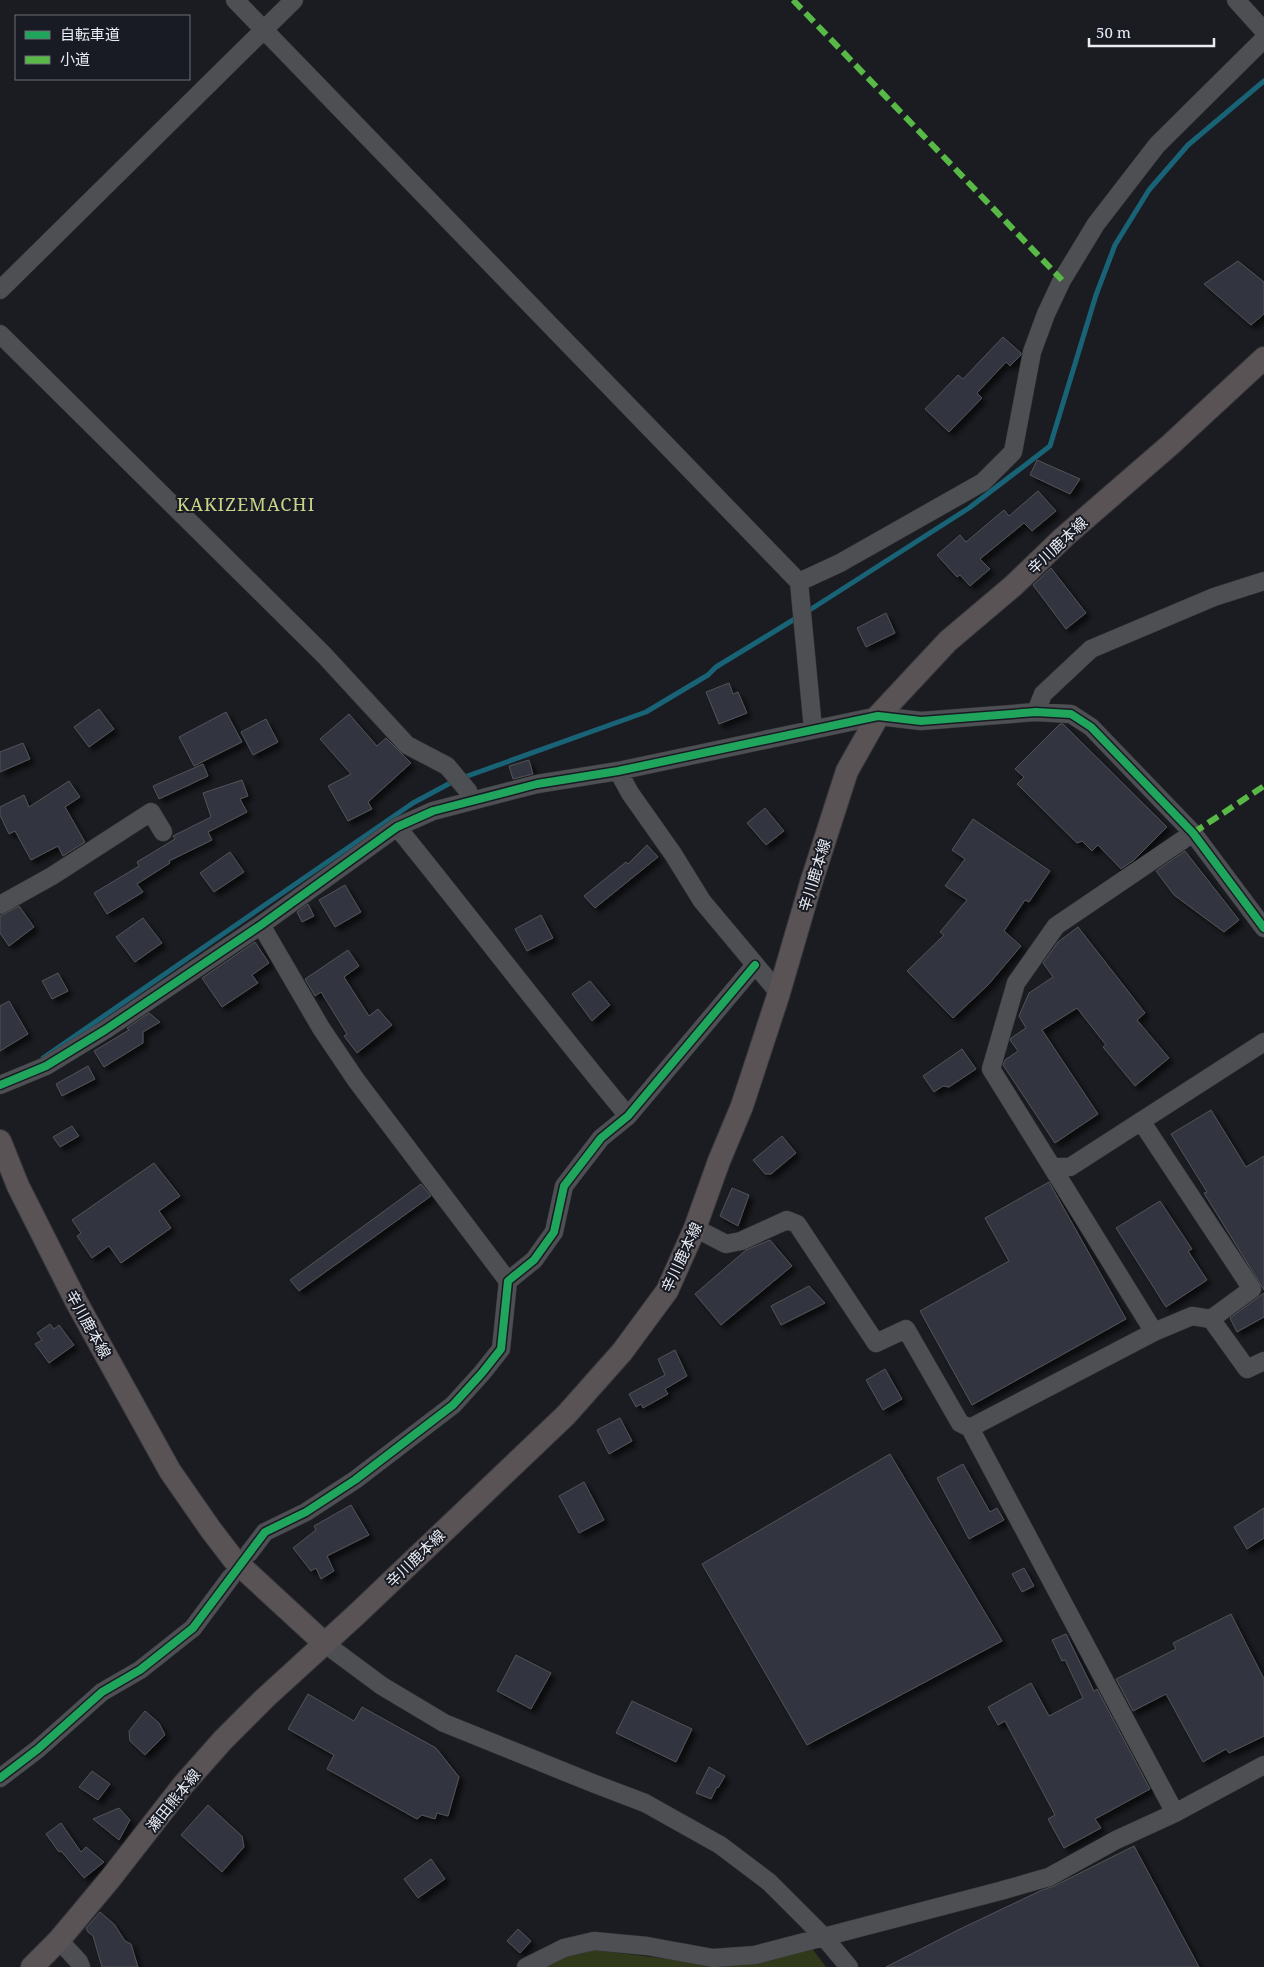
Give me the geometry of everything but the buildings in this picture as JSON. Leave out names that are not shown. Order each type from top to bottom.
[{"type":"main road","name":"辛川鹿本線","points":[[0,1141],[18,1186],[77,1303],[170,1471],[234,1560],[324,1643],[566,1415],[622,1352],[667,1292],[695,1228],[742,1106],[779,993],[847,771],[878,716],[948,641],[1014,586],[1064,537],[1170,445],[1264,358]]},
{"type":"main road","name":"瀬田熊本線","points":[[32,1967],[59,1940],[110,1879],[184,1784],[216,1748],[265,1698],[324,1643]]},
{"type":"street","points":[[235,0],[799,582],[813,729]]},
{"type":"street","points":[[0,290],[294,0]]},
{"type":"street","points":[[1236,0],[1264,31]]},
{"type":"street","points":[[799,582],[840,563],[983,482],[1013,452],[1032,352],[1046,314],[1062,280],[1096,224],[1157,145],[1264,38]]},
{"type":"street","points":[[0,334],[324,655],[407,745],[447,766],[468,791],[471,800]]},
{"type":"street","points":[[1036,712],[1043,694],[1091,649],[1214,597],[1264,581]]},
{"type":"street","points":[[0,1085],[46,1066],[105,1030],[262,925],[398,827],[433,811],[537,784],[618,771],[878,716],[921,721],[1036,712],[1071,714],[1091,727],[1193,833],[1264,928]]},
{"type":"street","points":[[618,771],[630,793],[673,854],[702,901],[779,993]]},
{"type":"street","points":[[0,905],[52,876],[151,812],[163,832]]},
{"type":"street","points":[[398,827],[570,1046],[628,1116]]},
{"type":"street","points":[[1154,1332],[991,1069],[1016,982],[1056,926],[1193,833]]},
{"type":"street","points":[[249,1553],[265,1532],[306,1512],[355,1480],[453,1405],[482,1373],[501,1348],[508,1281],[356,1080],[321,1028],[262,925]]},
{"type":"street","points":[[508,1281],[534,1260],[554,1232],[564,1186],[601,1138],[628,1116],[755,965]]},
{"type":"street","points":[[1052,1167],[1070,1167],[1264,1042]]},
{"type":"street","points":[[1141,1121],[1258,1285],[1211,1320]]},
{"type":"street","points":[[695,1228],[726,1244],[740,1241],[787,1220],[798,1224],[876,1343],[906,1329],[960,1423],[970,1428],[1175,1814]]},
{"type":"street","points":[[970,1428],[1154,1332],[1192,1316],[1211,1320],[1247,1369],[1264,1361]]},
{"type":"street","points":[[0,1778],[38,1749],[102,1692],[140,1670],[194,1628],[231,1577]]},
{"type":"street","points":[[324,1643],[382,1686],[444,1723],[645,1803],[720,1845],[769,1882],[823,1936],[849,1967]]},
{"type":"street","points":[[526,1967],[564,1948],[594,1941],[647,1946],[713,1958],[755,1955],[1049,1877],[1116,1840],[1175,1814],[1264,1765]]},
{"type":"street","points":[[59,1940],[79,1962],[81,1967]]},
{"type":"green space","points":[[811,1947],[826,1967],[542,1967],[566,1955],[595,1950],[715,1965]]},
{"type":"waterway","points":[[805,613],[969,508],[1050,446],[1096,295],[1115,245],[1149,190],[1188,145],[1264,81]]},
{"type":"waterway","points":[[462,778],[646,712],[798,617]]},
{"type":"waterway","points":[[43,1058],[413,803],[454,781]]},
{"type":"marked path","points":[[793,0],[1062,280]]},
{"type":"marked path","points":[[1193,833],[1264,786]]},
{"type":"cycle path","points":[[0,1085],[46,1066],[105,1030],[261,925],[397,827],[433,811],[537,784],[618,771],[878,716],[921,721],[1036,712],[1071,714],[1091,727],[1193,833],[1264,928]]},
{"type":"cycle path","points":[[0,1778],[38,1749],[102,1692],[140,1670],[193,1628],[265,1532],[306,1512],[355,1480],[453,1405],[501,1349],[508,1281],[534,1260],[554,1232],[564,1186],[601,1138],[628,1116],[755,965]]},
{"type":"district","name":"KAKIZEMACHI","points":[[246,504]]}]
